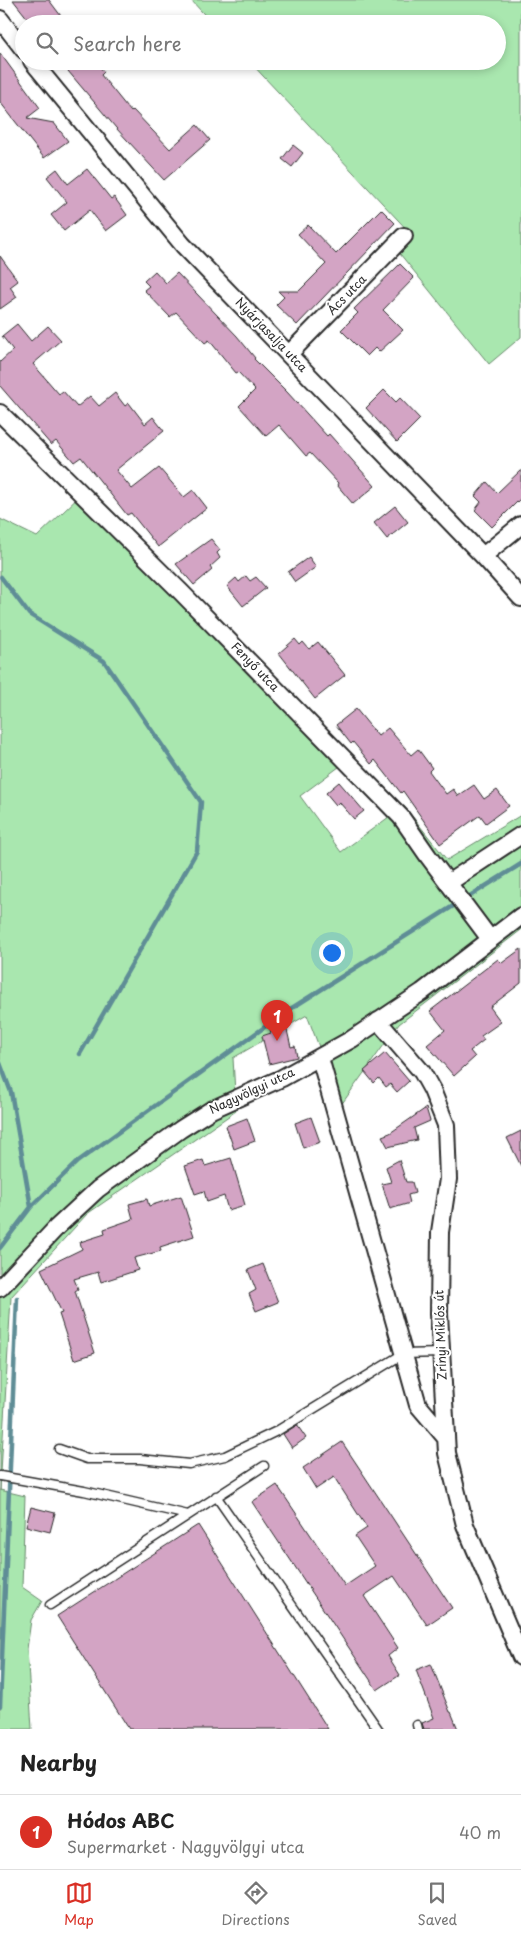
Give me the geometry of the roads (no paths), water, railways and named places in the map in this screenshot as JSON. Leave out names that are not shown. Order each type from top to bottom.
[{"type":"street","points":[[0,18],[15,38]]},
{"type":"street","name":"Nyárjasalja utca","points":[[39,70],[183,245],[483,556],[521,598]]},
{"type":"street","name":"Ács utca","points":[[289,354],[404,236]]},
{"type":"street","name":"Fenyő utca","points":[[0,413],[181,592],[401,816],[457,896],[490,939]]},
{"type":"street","points":[[483,556],[521,525]]},
{"type":"street","points":[[457,896],[521,836]]},
{"type":"street","name":"Nagyvölgyi utca","points":[[0,1288],[57,1227],[98,1189],[151,1151],[211,1110],[282,1078],[320,1058],[422,992],[521,916]]},
{"type":"street","name":"Zrínyi Miklós út","points":[[378,1021],[422,1072],[432,1090],[446,1125],[448,1180],[440,1232],[439,1314],[446,1453],[465,1525],[521,1657]]},
{"type":"street","points":[[320,1058],[418,1405],[446,1438]]},
{"type":"lane","points":[[58,1449],[87,1459],[140,1459],[189,1464],[225,1456],[277,1431],[403,1354],[441,1353]]},
{"type":"lane","points":[[50,1605],[264,1466]]},
{"type":"lane","points":[[0,1476],[84,1491],[188,1515]]},
{"type":"lane","points":[[216,1496],[378,1729]]},
{"type":"waterway","points":[[1,577],[29,614],[104,661],[201,802],[197,851],[80,1054]]},
{"type":"waterway","points":[[465,899],[521,864]]},
{"type":"waterway","points":[[0,1248],[31,1207],[77,1162],[284,1013],[458,903]]},
{"type":"waterway","points":[[0,1063],[11,1092],[31,1207]]},
{"type":"waterway","points":[[0,1706],[17,1298]]},
{"type":"place","name":"Hódos ABC","points":[[277,1041]]}]
